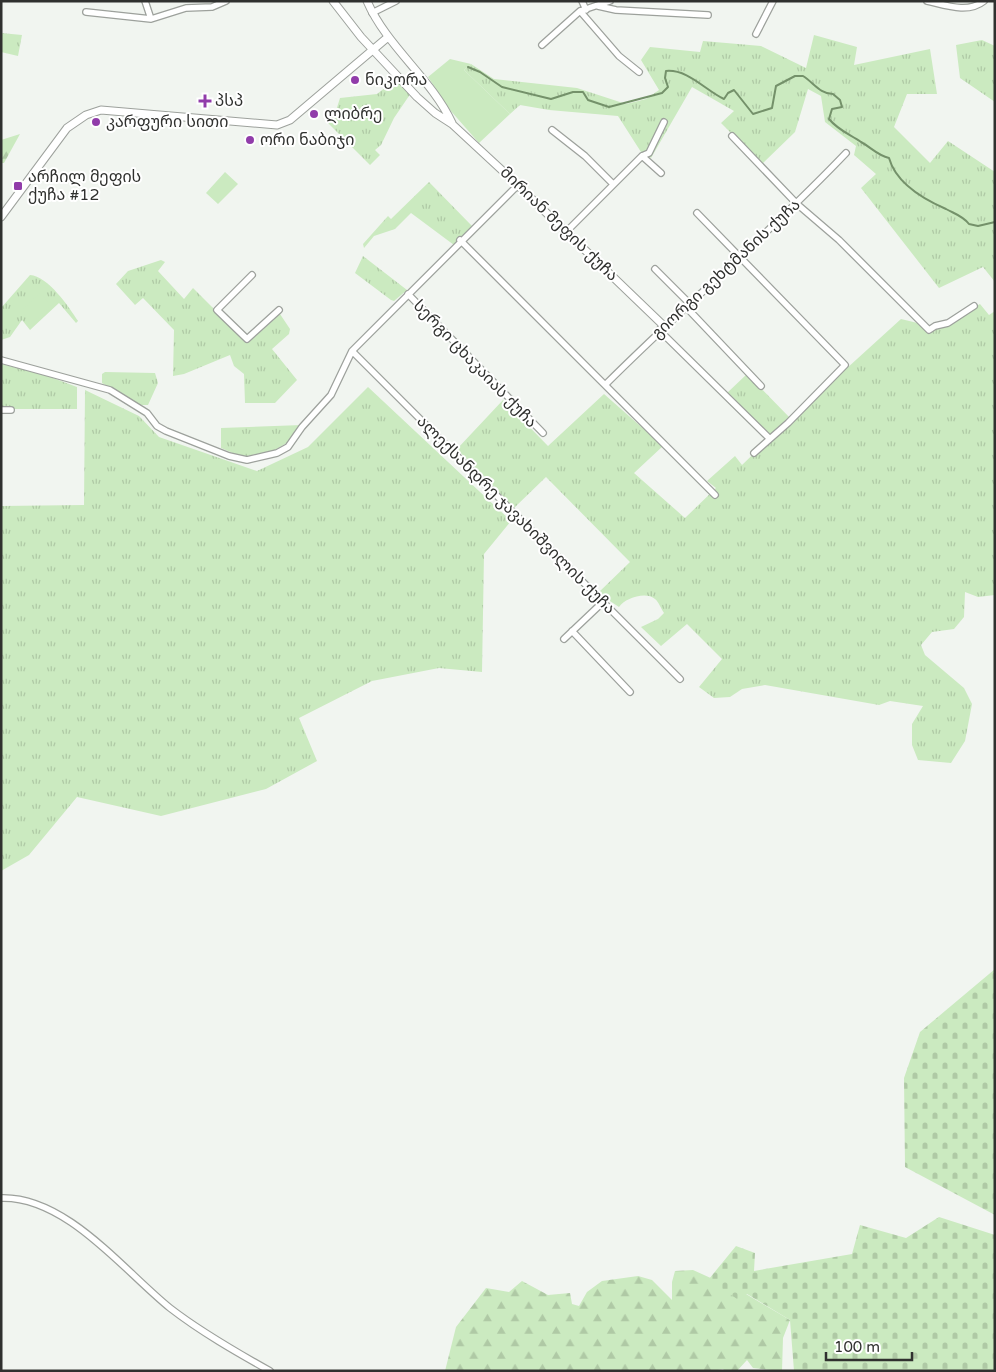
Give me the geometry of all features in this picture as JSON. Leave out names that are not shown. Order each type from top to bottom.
[{"type":"street","points":[[145,1],[151,19]]},
{"type":"street","points":[[86,12],[151,19],[186,8],[212,6],[226,1]]},
{"type":"street","name":"მირიან მეფის ქუჩა","points":[[333,1],[372,49],[435,113],[452,124],[567,231],[661,328]]},
{"type":"street","name":"მირიან მეფის ქუჩა","points":[[367,1],[372,13],[388,37],[442,104],[452,124]]},
{"type":"street","points":[[372,13],[396,1]]},
{"type":"street","points":[[582,1],[583,10],[619,56],[639,72]]},
{"type":"street","points":[[542,45],[583,10],[610,1]]},
{"type":"street","points":[[756,34],[773,1]]},
{"type":"street","points":[[927,1],[976,6],[984,1]]},
{"type":"street","points":[[598,6],[616,10],[708,15]]},
{"type":"street","points":[[1,217],[67,128],[86,115],[101,110],[277,125],[290,120],[388,37]]},
{"type":"street","points":[[435,113],[440,112],[442,104]]},
{"type":"street","points":[[567,231],[642,156],[649,153],[664,122]]},
{"type":"street","points":[[552,130],[585,156],[613,184]]},
{"type":"street","points":[[732,136],[797,204],[839,240],[929,330],[935,326],[948,323],[974,306]]},
{"type":"street","name":"გიორგი გეხტმანის ქუჩა","points":[[605,384],[661,328],[797,204],[846,153]]},
{"type":"street","points":[[642,156],[661,173]]},
{"type":"street","points":[[1,360],[110,390],[147,413],[156,428],[229,456],[247,460],[277,453],[288,448],[302,427],[331,396],[352,351],[460,240],[518,185]]},
{"type":"street","points":[[697,213],[740,254],[845,364],[788,423],[754,453]]},
{"type":"street","points":[[460,240],[715,494]]},
{"type":"street","points":[[655,269],[761,386]]},
{"type":"street","points":[[252,275],[217,310],[247,339],[279,310]]},
{"type":"street","name":"სერგი ცხაკაიას ქუჩა","points":[[408,294],[543,433]]},
{"type":"street","points":[[661,328],[769,438]]},
{"type":"street","name":"ალექსანდრე ჯავახიშვილის ქუჩა","points":[[352,351],[378,374],[412,413],[488,485],[574,575],[680,679]]},
{"type":"street","points":[[1,410],[11,410]]},
{"type":"street","points":[[564,639],[603,602]]},
{"type":"street","points":[[572,631],[630,692]]},
{"type":"street","points":[[1,1198],[55,1210],[170,1308],[211,1336],[270,1371]]},
{"type":"green space","points":[[1,33],[22,35],[18,56],[1,52]]},
{"type":"green space","points":[[814,35],[857,47],[854,65],[930,49],[937,94],[907,94],[894,127],[930,163],[948,141],[995,172],[995,282],[983,267],[939,288],[861,188],[876,174],[854,155],[856,146],[825,122],[821,96],[808,89],[795,132],[762,164],[721,123],[734,111],[692,87],[651,158],[641,152],[618,116],[549,110],[520,105],[510,114],[464,70],[471,64],[494,79],[577,88],[626,104],[646,99],[659,90],[641,60],[650,47],[700,52],[703,41],[761,46],[806,68]]},
{"type":"green space","points":[[982,40],[995,46],[995,102],[960,78],[956,45]]},
{"type":"green space","points":[[450,59],[471,64],[464,70],[510,114],[479,143],[450,110],[428,77]]},
{"type":"green space","points":[[396,79],[411,93],[394,118],[381,145],[375,150],[380,155],[370,165],[327,122],[335,114],[340,98],[377,94]]},
{"type":"green space","points":[[20,134],[4,163],[1,163],[1,140]]},
{"type":"green space","points":[[225,172],[238,184],[218,204],[206,193]]},
{"type":"green space","points":[[429,182],[472,226],[454,245],[411,213],[395,229],[374,236],[364,248],[363,244],[388,216],[391,219]]},
{"type":"green space","points":[[363,256],[407,290],[394,301],[355,273]]},
{"type":"green space","points":[[161,260],[165,262],[158,271],[184,299],[193,288],[248,343],[280,314],[290,329],[289,334],[272,349],[297,380],[275,403],[245,403],[244,374],[234,366],[230,355],[184,374],[173,376],[174,330],[143,298],[135,305],[116,284],[128,271]]},
{"type":"green space","points":[[30,275],[51,286],[78,321],[76,323],[59,303],[30,330],[22,320],[10,337],[1,340],[1,308]]},
{"type":"green space","points":[[40,293],[51,305],[32,323],[21,311]]},
{"type":"green space","points":[[980,304],[989,315],[995,311],[995,595],[978,597],[965,592],[964,617],[954,629],[932,632],[921,645],[925,655],[964,688],[972,704],[965,741],[951,763],[918,760],[912,745],[912,724],[923,706],[890,701],[879,705],[765,685],[742,689],[730,697],[714,698],[699,687],[722,659],[687,624],[661,646],[641,627],[658,619],[664,613],[655,599],[646,596],[631,598],[619,607],[598,593],[630,562],[546,477],[514,508],[457,449],[503,400],[548,446],[604,394],[663,446],[634,473],[685,518],[716,488],[707,481],[735,456],[742,465],[772,436],[727,393],[747,374],[791,419],[901,319],[938,328]]},
{"type":"green space","points":[[1,364],[45,375],[77,387],[77,409],[1,409]]},
{"type":"green space","points":[[105,372],[155,373],[158,383],[148,405],[140,405],[102,383],[102,374]]},
{"type":"green space","points":[[368,387],[511,521],[484,554],[482,672],[439,668],[372,681],[299,718],[317,761],[266,789],[161,816],[77,797],[29,855],[1,871],[1,506],[84,505],[85,390],[139,416],[159,437],[257,471],[308,447]]},
{"type":"green space","points":[[302,425],[290,441],[273,451],[242,457],[221,448],[221,428]]},
{"type":"green space","points":[[995,969],[995,1215],[905,1167],[904,1078],[920,1032]]},
{"type":"green space","points":[[939,1217],[995,1235],[995,1371],[794,1371],[790,1320],[747,1294],[737,1299],[709,1279],[736,1246],[755,1253],[754,1271],[852,1254],[860,1225],[906,1238]]},
{"type":"green space","points":[[693,1270],[746,1294],[790,1320],[783,1338],[782,1371],[753,1368],[747,1360],[737,1371],[725,1371],[723,1369],[713,1371],[445,1371],[456,1327],[486,1288],[509,1292],[522,1281],[548,1295],[570,1293],[572,1304],[579,1306],[587,1292],[602,1281],[638,1276],[652,1280],[672,1300],[672,1282],[675,1271]]},
{"type":"waterway","points":[[468,67],[480,72],[502,87],[551,99],[573,92],[583,92],[588,100],[609,107],[662,93],[668,87],[665,78],[666,71],[674,71],[682,73],[724,99],[728,93],[734,90],[753,114],[772,108],[776,86],[795,76],[803,76],[824,92],[833,94],[840,100],[842,107],[832,109],[829,119],[832,123],[889,158],[898,175],[911,189],[961,217],[969,224],[978,226],[995,222]]},
{"type":"place","name":"ნიკორა","points":[[355,80]]},
{"type":"place","name":"პსპ","points":[[205,101]]},
{"type":"place","name":"ლიბრე","points":[[314,114]]},
{"type":"place","name":"კარფური სითი","points":[[96,122]]},
{"type":"place","name":"ორი ნაბიჯი","points":[[250,140]]},
{"type":"place","name":"არჩილ მეფის ქუჩა #12","points":[[18,186]]}]
